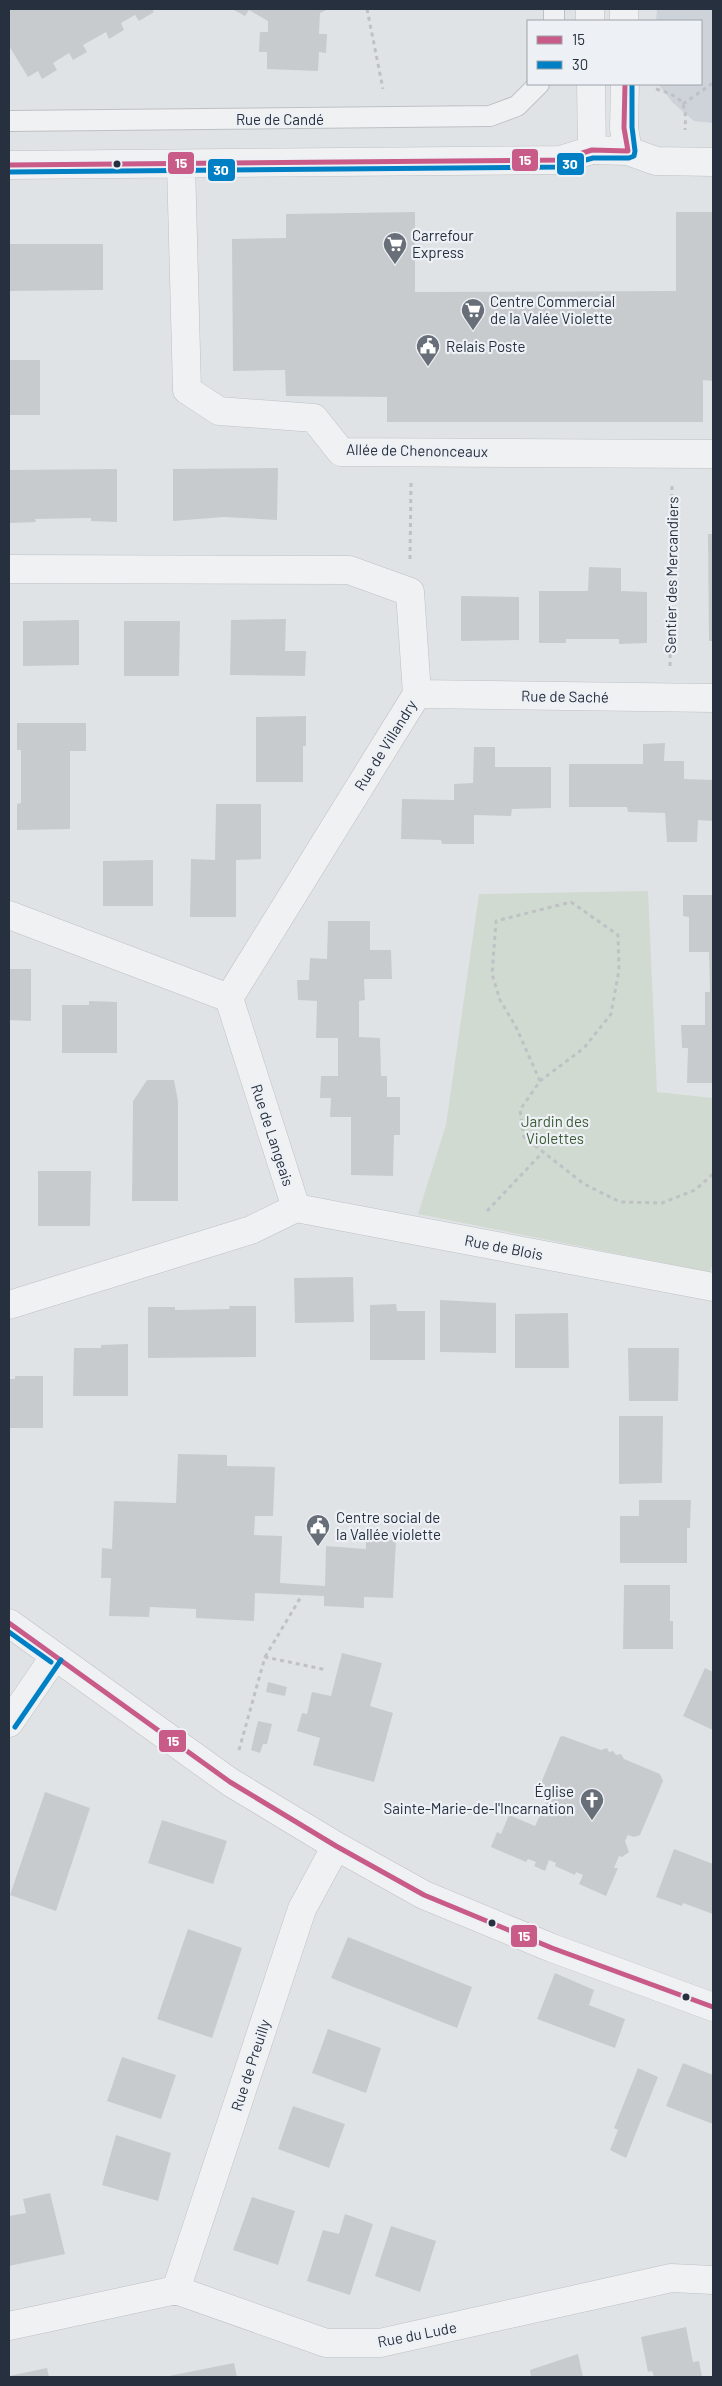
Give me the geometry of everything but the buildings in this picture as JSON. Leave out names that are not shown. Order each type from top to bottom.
[{"type":"street","points":[[591,85],[592,150]]},
{"type":"street","points":[[625,85],[624,128],[628,152]]},
{"type":"street","points":[[9,165],[560,160],[592,150],[628,152],[656,161],[713,162]]},
{"type":"street","name":"Allée de Chenonceaux","points":[[181,164],[187,390],[219,411],[314,418],[341,452],[713,454]]},
{"type":"street","points":[[9,569],[350,570],[410,592]]},
{"type":"street","name":"Rue de Villandry","points":[[229,998],[417,694],[410,592]]},
{"type":"street","name":"Rue de Saché","points":[[417,694],[713,698]]},
{"type":"street","points":[[9,915],[229,998]]},
{"type":"street","name":"Rue de Langeais","points":[[229,998],[296,1208]]},
{"type":"street","points":[[9,1305],[251,1230],[296,1208]]},
{"type":"street","name":"Rue de Blois","points":[[296,1208],[713,1287]]},
{"type":"street","points":[[9,1624],[230,1782],[336,1846],[433,1898],[552,1948],[713,2007]]},
{"type":"street","points":[[9,1723],[55,1656]]},
{"type":"street","name":"Rue de Preuilly","points":[[176,2290],[302,1909],[336,1846]]},
{"type":"street","name":"Rue du Lude","points":[[176,2290],[326,2343],[380,2343],[671,2278],[713,2280]]},
{"type":"street","points":[[9,2326],[176,2290]]},
{"type":"lane","name":"Rue de Candé","points":[[9,120],[388,119],[490,116],[517,106],[538,85]]},
{"type":"path","points":[[367,9],[388,119]]},
{"type":"path","points":[[683,104],[713,82]]},
{"type":"path","points":[[651,88],[673,94],[683,104],[687,110],[685,133]]},
{"type":"path","points":[[410,592],[412,452]]},
{"type":"path","name":"Sentier des Mercandiers","points":[[669,697],[673,453]]},
{"type":"path","points":[[540,1081],[516,1027],[500,1000],[492,974],[496,921],[572,902],[618,935],[619,970],[611,1014],[584,1048],[540,1081],[520,1110],[524,1137],[584,1184],[620,1202],[662,1202],[694,1190],[713,1174]]},
{"type":"path","points":[[461,1239],[543,1152]]},
{"type":"path","points":[[230,1782],[265,1657],[302,1595]]},
{"type":"path","points":[[265,1657],[327,1670]]},
{"type":"shaded area","points":[[657,9],[713,9],[713,123],[694,121],[673,103],[659,85],[702,85],[702,20],[656,20]]},
{"type":"green space","name":"Jardin des Violettes","points":[[648,891],[657,1092],[713,1098],[713,1263],[710,1272],[418,1214],[446,1125],[479,894]]},
{"type":"transit line","name":"15","points":[[9,165],[560,160],[592,150],[628,151],[624,128],[625,85]]},
{"type":"transit line","name":"30","points":[[9,172],[560,167],[593,158],[629,158],[634,156],[635,151],[632,127],[632,85]]},
{"type":"transit line","name":"15","points":[[9,1623],[230,1782],[336,1846],[424,1895],[552,1948],[713,2007]]},
{"type":"transit line","name":"30","points":[[9,1632],[51,1662]]},
{"type":"transit line","name":"30","points":[[15,1727],[61,1660]]},
{"type":"place","name":"Carrefour Express","points":[[395,265]]},
{"type":"place","name":"Centre Commercial de la Valée Violette","points":[[473,331]]},
{"type":"place","name":"Relais Poste","points":[[428,367]]},
{"type":"place","name":"Centre social de la Vallée violette","points":[[318,1547]]},
{"type":"place","name":"Église Sainte-Marie-de-l'Incarnation","points":[[592,1821]]}]
